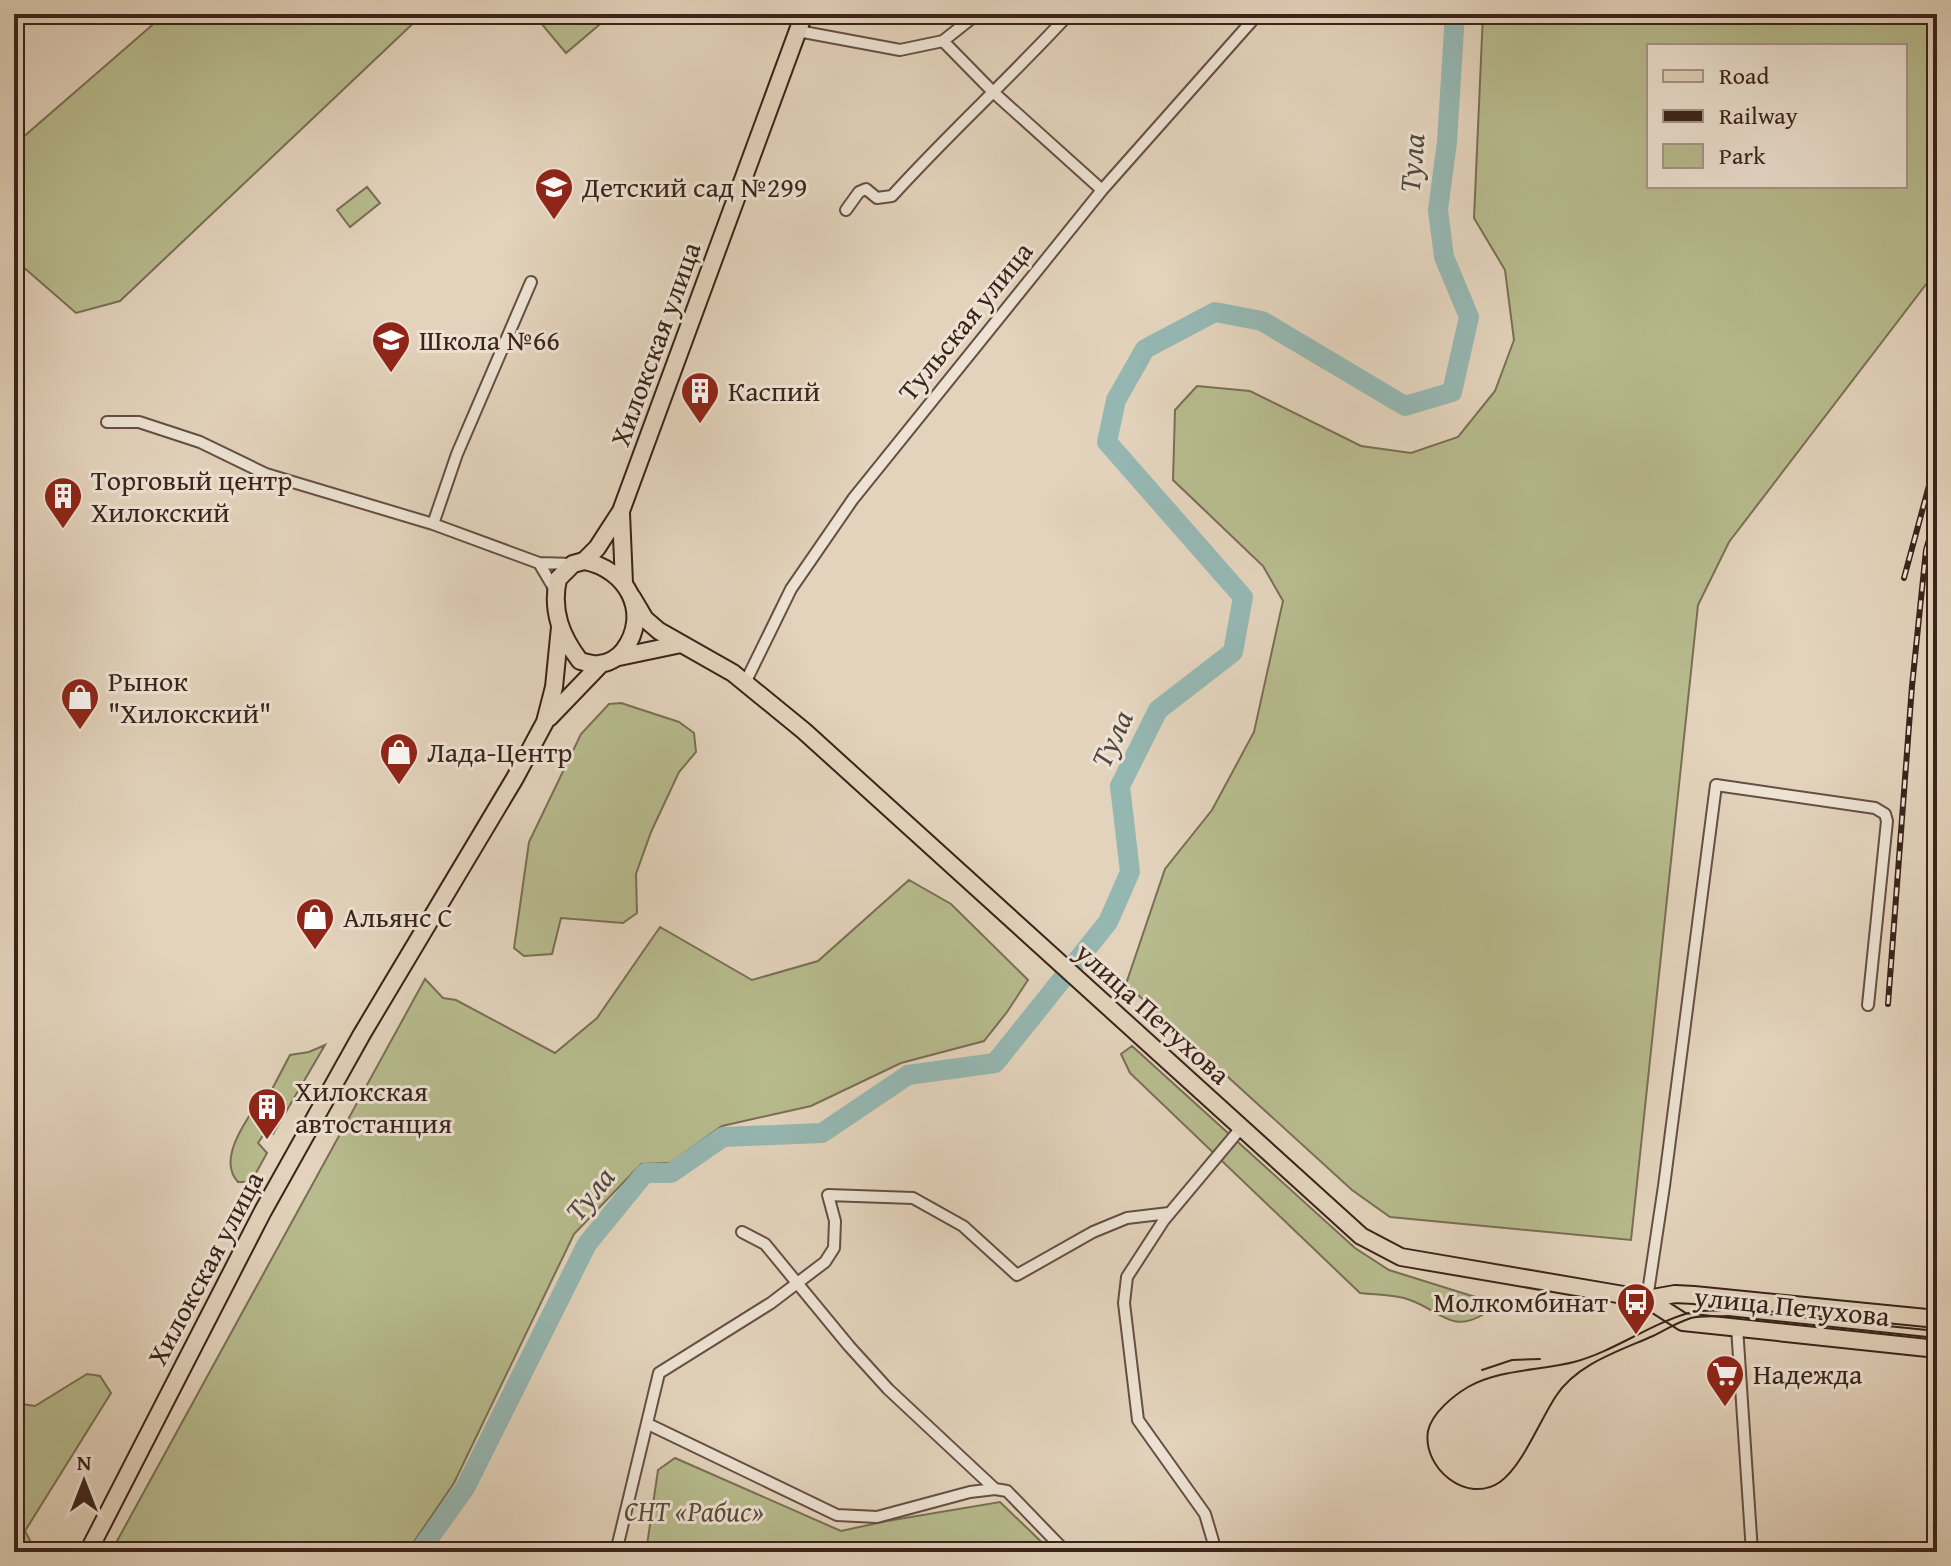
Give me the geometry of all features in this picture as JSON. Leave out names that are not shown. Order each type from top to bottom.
[{"type":"main road","name":"Хилокская улица","points":[[621,511],[804,14]]},
{"type":"main road","points":[[600,665],[580,661],[565,640],[555,608],[555,590],[558,579],[597,548],[621,511]]},
{"type":"main road","points":[[619,657],[636,631],[636,615],[628,590],[621,511]]},
{"type":"main road","points":[[579,563],[596,563],[614,572],[628,590]]},
{"type":"main road","name":"улица Петухова","points":[[628,590],[645,619],[745,683],[804,731],[1361,1236],[1401,1257],[1647,1299],[1675,1294],[1694,1295],[1937,1319]]},
{"type":"main road","points":[[545,722],[554,687],[560,627]]},
{"type":"main road","points":[[545,722],[600,665],[619,657],[681,644]]},
{"type":"main road","name":"Хилокская улица","points":[[88,1552],[263,1211],[362,1034],[515,778],[545,722]]},
{"type":"main road","name":"улица Петухова","points":[[1647,1299],[1683,1322],[1937,1349]]},
{"type":"street","points":[[798,31],[900,50],[943,41],[977,14]]},
{"type":"street","points":[[846,210],[859,192],[866,189],[877,198],[892,196],[1069,14]]},
{"type":"street","name":"Тульская улица","points":[[745,683],[791,589],[853,499],[1102,190],[1258,14]]},
{"type":"street","points":[[943,41],[992,91],[1102,190]]},
{"type":"street","points":[[433,524],[457,454],[531,282]]},
{"type":"street","points":[[107,422],[139,422],[200,442],[266,474],[433,524],[539,563],[579,563]]},
{"type":"street","points":[[539,563],[555,590]]},
{"type":"street","points":[[1647,1299],[1716,785],[1875,808],[1885,814],[1887,821],[1868,1005]]},
{"type":"street","points":[[1213,1552],[1205,1514],[1138,1420],[1124,1303],[1127,1277],[1169,1213],[1241,1128]]},
{"type":"street","points":[[616,1552],[636,1458],[648,1424],[659,1373],[729,1331],[825,1262],[834,1248],[835,1221],[828,1195],[913,1198],[963,1226],[1017,1275],[1093,1232],[1127,1218],[1169,1213]]},
{"type":"street","points":[[742,1232],[765,1244],[888,1389],[995,1489]]},
{"type":"street","points":[[1737,1327],[1752,1552]]},
{"type":"street","points":[[648,1424],[837,1515],[877,1517],[970,1492],[1007,1491],[1066,1552]]},
{"type":"green space","points":[[165,14],[423,14],[120,301],[76,313],[14,259],[14,145]]},
{"type":"green space","points":[[550,14],[612,14],[566,53],[540,22]]},
{"type":"green space","points":[[1483,14],[1937,14],[1937,270],[1729,542],[1698,605],[1631,1240],[1390,1217],[1352,1190],[1126,984],[1165,869],[1212,810],[1254,732],[1283,601],[1263,566],[1173,480],[1175,410],[1197,386],[1250,391],[1361,446],[1411,453],[1458,437],[1495,391],[1514,340],[1505,270],[1474,218]]},
{"type":"green space","points":[[367,187],[380,203],[350,227],[337,210]]},
{"type":"green space","points":[[621,703],[679,722],[694,733],[696,752],[679,772],[651,832],[636,874],[637,913],[623,923],[561,918],[552,954],[524,956],[514,948],[529,842],[581,734],[609,704]]},
{"type":"green space","points":[[909,880],[951,904],[1028,980],[1007,1012],[984,1041],[901,1063],[811,1106],[722,1126],[670,1163],[641,1164],[574,1234],[454,1483],[407,1552],[111,1552],[425,979],[443,998],[456,1000],[555,1053],[597,1018],[660,927],[752,980],[818,961]]},
{"type":"green space","points":[[325,1045],[273,1134],[266,1131],[258,1143],[267,1153],[251,1182],[238,1182],[232,1172],[233,1149],[252,1112],[265,1092],[270,1093],[290,1055]]},
{"type":"green space","points":[[1132,1046],[1355,1248],[1389,1270],[1485,1300],[1484,1314],[1473,1320],[1454,1321],[1404,1298],[1360,1293],[1130,1073],[1121,1054]]},
{"type":"green space","points":[[87,1374],[100,1376],[111,1393],[25,1531],[36,1552],[14,1552],[14,1403],[35,1406]]},
{"type":"green space","name":"СНТ «Рабис»","points":[[675,1458],[841,1531],[1000,1502],[1052,1552],[646,1552],[658,1470]]},
{"type":"waterway","name":"Тула","points":[[419,1552],[465,1488],[587,1244],[645,1173],[671,1173],[723,1137],[822,1133],[908,1075],[995,1063],[1108,922],[1130,872],[1120,786],[1158,710],[1233,652],[1243,597],[1107,442],[1116,400],[1145,349],[1215,312],[1262,321],[1405,406],[1452,392],[1469,317],[1444,257],[1438,210],[1447,142],[1455,14]]},
{"type":"tram line","points":[[1937,1331],[1728,1310],[1692,1312],[1589,1357],[1493,1377],[1468,1387],[1438,1412],[1430,1424],[1428,1445],[1439,1469],[1461,1486],[1487,1488],[1500,1482],[1524,1454],[1556,1396],[1575,1375],[1613,1353],[1695,1317],[1728,1316],[1937,1338]]},
{"type":"tram line","points":[[1482,1370],[1512,1360],[1540,1359]]},
{"type":"railway","points":[[1904,578],[1937,456]]},
{"type":"railway","points":[[1888,1004],[1912,686],[1926,550],[1937,512]]},
{"type":"place","name":"Детский сад №299","points":[[554,221]]},
{"type":"place","name":"Школа №66","points":[[391,374]]},
{"type":"place","name":"Каспий","points":[[700,425]]},
{"type":"place","name":"Торговый центр Хилокский","points":[[63,530]]},
{"type":"place","name":"Рынок \"Хилокский\"","points":[[80,731]]},
{"type":"place","name":"Лада-Центр","points":[[399,786]]},
{"type":"place","name":"Альянс С","points":[[315,951]]},
{"type":"place","name":"Хилокская автостанция","points":[[267,1141]]},
{"type":"place","name":"Молкомбинат","points":[[1636,1336]]},
{"type":"place","name":"Надежда","points":[[1725,1408]]}]
